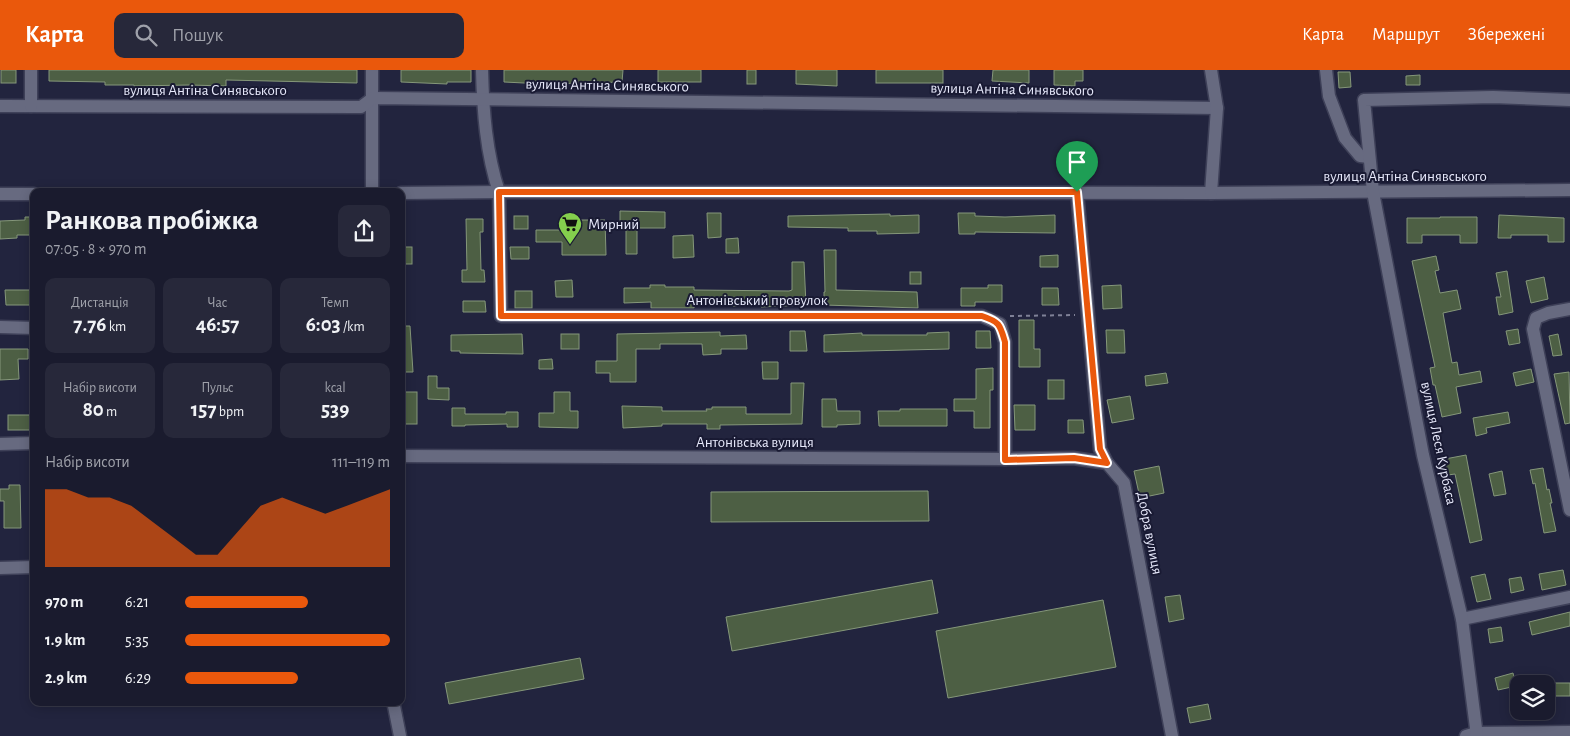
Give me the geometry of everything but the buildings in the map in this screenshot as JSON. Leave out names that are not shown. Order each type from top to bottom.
[{"type":"street","points":[[31,70],[31,106]]},
{"type":"street","points":[[372,70],[372,188]]},
{"type":"street","points":[[482,70],[482,100],[493,172],[499,192]]},
{"type":"street","points":[[1211,70],[1217,108],[1211,193]]},
{"type":"street","points":[[1326,70],[1329,96],[1345,138],[1360,156],[1370,157]]},
{"type":"street","name":"вулиця Леся Курбаса","points":[[1473,735],[1462,619],[1423,455],[1373,192],[1364,100],[1493,97],[1570,100]]},
{"type":"street","name":"вулиця Антіна Синявського","points":[[0,106],[361,107],[373,98],[1217,108]]},
{"type":"street","name":"вулиця Антіна Синявського","points":[[405,193],[1211,193],[1570,190]]},
{"type":"street","name":"Антонівський провулок","points":[[499,192],[501,316],[982,316],[993,320]]},
{"type":"street","name":"Добра вулиця","points":[[1077,192],[1100,449],[1107,463],[1124,483],[1172,736]]},
{"type":"street","points":[[0,194],[30,194]]},
{"type":"street","points":[[1570,309],[1548,312],[1536,318],[1533,329],[1570,510]]},
{"type":"street","points":[[993,320],[1000,324],[1005,342],[1005,460]]},
{"type":"street","points":[[0,327],[30,328]]},
{"type":"street","points":[[0,444],[30,443]]},
{"type":"street","name":"Антонівська вулиця","points":[[405,456],[1005,460],[1074,458],[1107,463]]},
{"type":"street","points":[[0,568],[30,567]]},
{"type":"street","points":[[1462,619],[1570,597]]},
{"type":"street","points":[[394,706],[400,736]]},
{"type":"street","points":[[1473,735],[1570,732]]},
{"type":"path","points":[[993,320],[1016,315],[1088,315]]},
{"type":"place","name":"Мирний","points":[[570,245]]},
{"type":"route","points":[[499,192],[1077,192],[1100,449],[1107,463],[1074,458],[1005,460],[1005,342],[1000,324],[982,316],[501,316],[499,192]]}]
